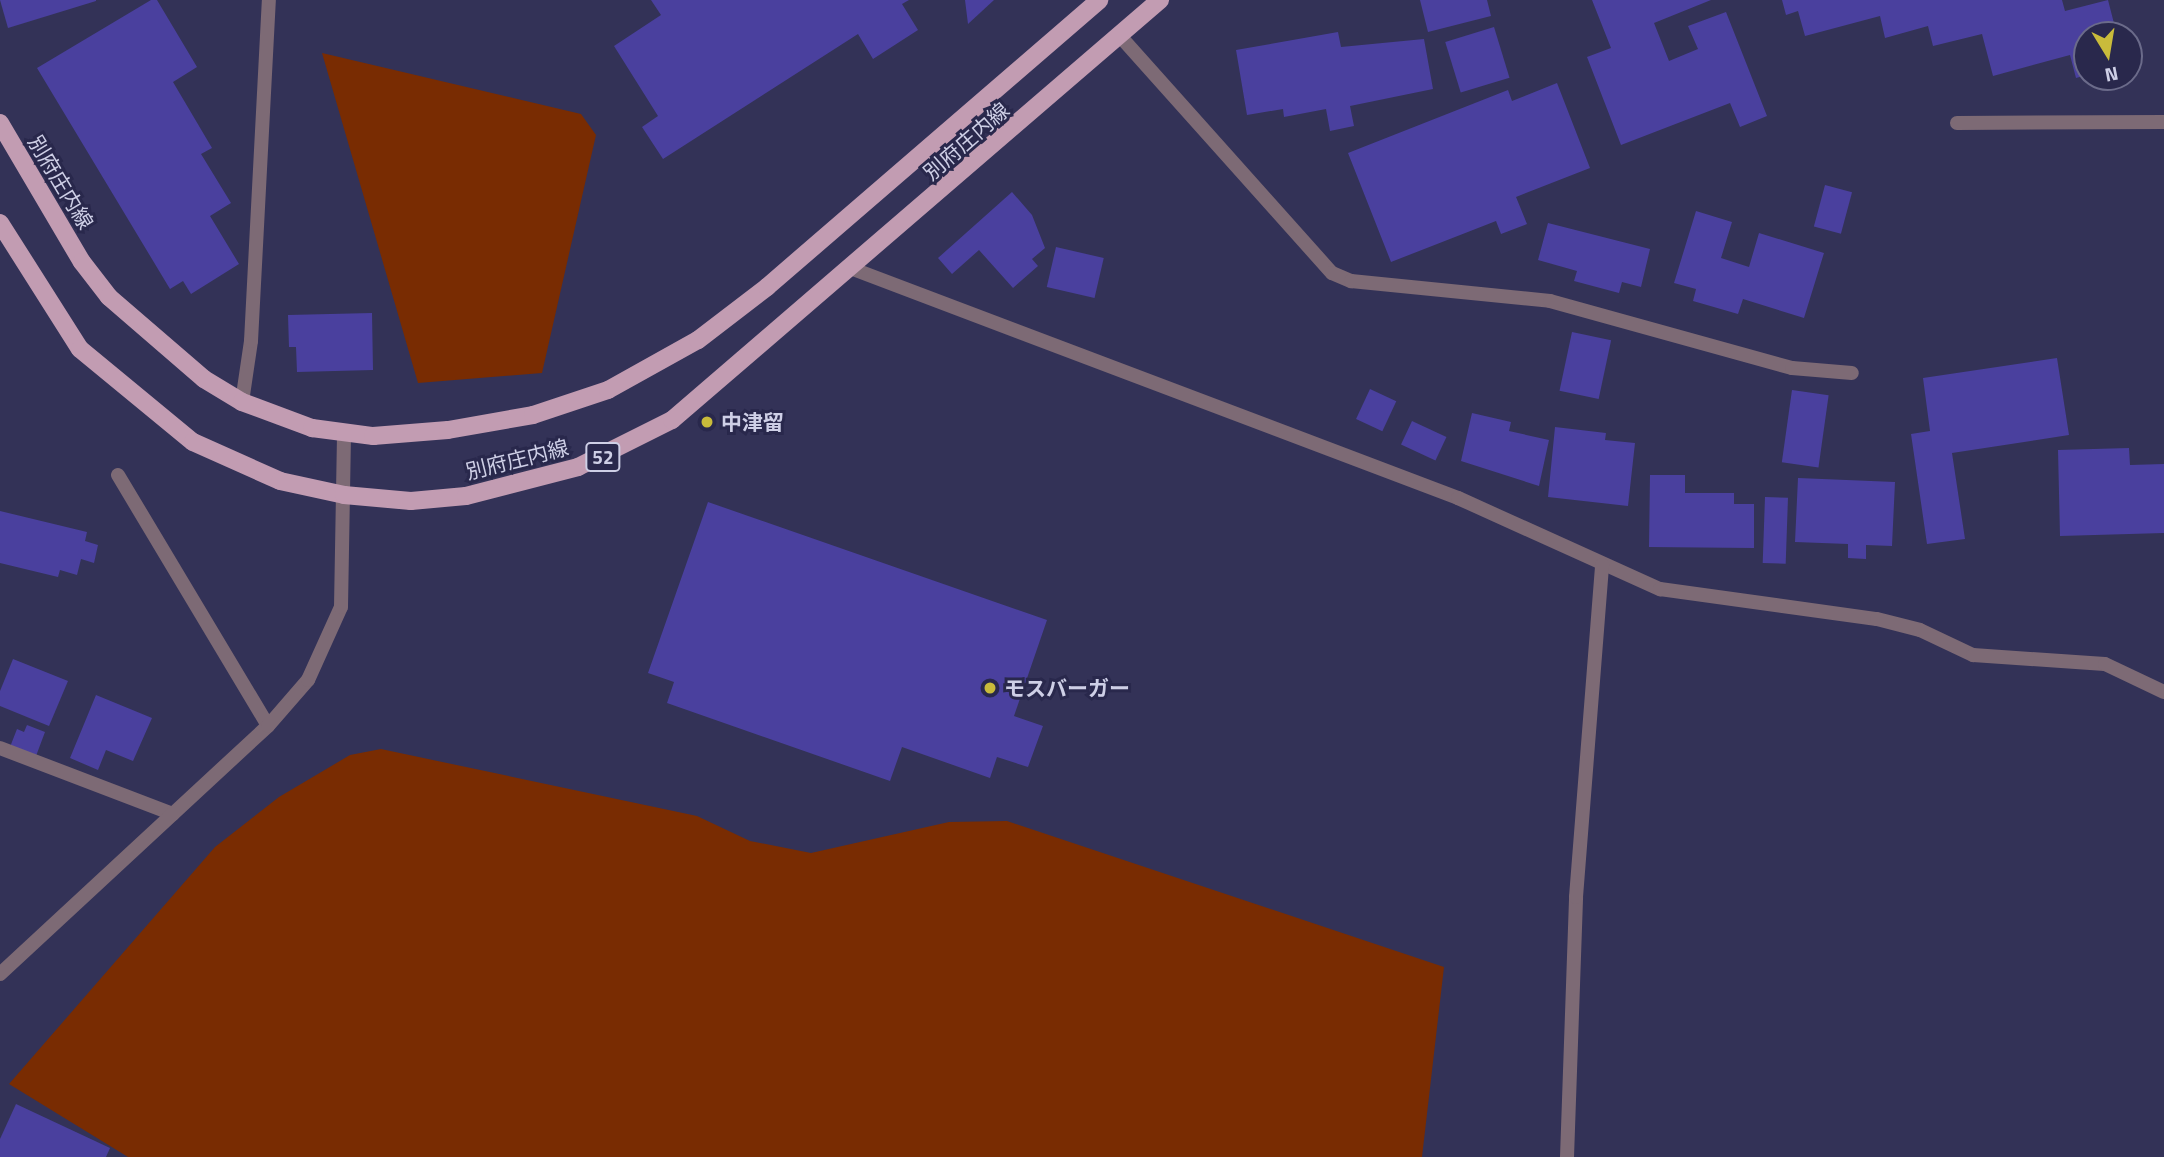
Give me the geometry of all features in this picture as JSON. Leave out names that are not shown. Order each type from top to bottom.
[{"type":"main road","name":"別府庄内線","points":[[0,123],[82,262],[109,297],[174,357],[242,402],[290,422],[345,434],[423,432],[533,415],[608,390],[667,359],[767,287],[1099,0]]},
{"type":"main road","name":"別府庄内線","points":[[0,223],[80,349],[152,413],[228,460],[280,481],[344,495],[411,501],[466,496],[530,483],[622,449],[715,387],[1160,0]]},
{"type":"street","points":[[242,402],[251,341],[269,0]]},
{"type":"street","points":[[1120,36],[1316,259],[1342,277],[1550,301],[1791,368],[1852,373]]},
{"type":"street","points":[[1957,124],[2164,122]]},
{"type":"street","points":[[853,269],[1458,498],[1660,589],[1877,619],[1920,630],[1973,655],[2105,664],[2164,692]]},
{"type":"street","points":[[0,974],[268,726],[308,680],[335,629],[343,587],[345,434]]},
{"type":"street","points":[[118,475],[268,726]]},
{"type":"street","points":[[1567,1157],[1576,897],[1602,565]]},
{"type":"street","points":[[0,748],[173,814]]},
{"type":"shaded area","points":[[322,53],[581,114],[596,135],[542,373],[418,383]]},
{"type":"shaded area","points":[[381,749],[697,816],[750,841],[811,853],[949,822],[1007,821],[1444,967],[1422,1157],[128,1157],[9,1084],[215,847],[279,797],[350,755]]},
{"type":"building","points":[[0,0],[96,0],[96,1],[8,28]]},
{"type":"building","points":[[151,0],[157,0],[197,67],[173,82],[212,148],[201,154],[231,203],[210,216],[239,264],[191,294],[183,281],[170,289],[37,68]]},
{"type":"building","points":[[651,0],[909,0],[902,4],[918,30],[873,59],[858,34],[663,159],[642,127],[658,116],[614,46],[661,15]]},
{"type":"building","points":[[965,0],[994,0],[968,24]]},
{"type":"building","points":[[1420,0],[1487,0],[1491,16],[1428,32]]},
{"type":"building","points":[[1592,0],[1711,0],[1654,23],[1669,61],[1698,49],[1688,26],[1726,12],[1767,116],[1740,127],[1730,103],[1621,145],[1587,57],[1611,48]]},
{"type":"building","points":[[1782,0],[2062,0],[2065,11],[2108,0],[2113,21],[2073,21],[2073,66],[2070,55],[1993,76],[1982,34],[1933,46],[1928,26],[1885,38],[1880,16],[1805,36],[1798,11],[1786,15]]},
{"type":"building","points":[[1494,27],[1509,78],[1461,93],[1445,42]]},
{"type":"building","points":[[1338,32],[1341,47],[1424,39],[1433,89],[1350,106],[1354,126],[1330,131],[1326,109],[1284,117],[1283,109],[1247,115],[1236,50]]},
{"type":"building","points":[[1557,83],[1590,168],[1516,197],[1527,224],[1501,234],[1496,221],[1391,262],[1348,153],[1508,90],[1512,101]]},
{"type":"building","points":[[1825,185],[1852,192],[1841,234],[1814,227]]},
{"type":"building","points":[[1012,192],[1032,215],[1045,248],[1032,259],[1038,266],[1013,288],[979,250],[952,274],[938,258]]},
{"type":"building","points":[[1696,211],[1732,222],[1721,258],[1749,267],[1759,233],[1824,253],[1804,318],[1743,299],[1738,314],[1693,301],[1696,289],[1674,283]]},
{"type":"building","points":[[1548,223],[1650,249],[1641,287],[1622,282],[1619,293],[1574,281],[1577,271],[1538,260]]},
{"type":"building","points":[[1056,247],[1104,258],[1095,298],[1047,287]]},
{"type":"building","points":[[372,313],[373,370],[297,372],[296,347],[289,347],[288,315]]},
{"type":"building","points":[[1572,332],[1611,340],[1599,399],[1560,391]]},
{"type":"building","points":[[2057,358],[2069,435],[1952,453],[1965,539],[1927,544],[1911,434],[1930,431],[1923,378]]},
{"type":"building","points":[[1370,389],[1396,401],[1382,431],[1356,419]]},
{"type":"building","points":[[1792,390],[1829,395],[1818,467],[1782,462]]},
{"type":"building","points":[[1472,413],[1511,422],[1509,431],[1549,440],[1539,486],[1461,461]]},
{"type":"building","points":[[1412,421],[1446,437],[1435,461],[1401,445]]},
{"type":"building","points":[[1555,427],[1606,433],[1605,440],[1635,443],[1628,506],[1548,497]]},
{"type":"building","points":[[2129,448],[2130,465],[2164,464],[2164,533],[2060,536],[2058,450]]},
{"type":"building","points":[[1650,475],[1685,475],[1685,493],[1734,493],[1734,504],[1754,504],[1754,548],[1649,547]]},
{"type":"building","points":[[1798,478],[1895,482],[1892,546],[1866,545],[1866,559],[1848,558],[1848,544],[1795,542]]},
{"type":"building","points":[[1765,497],[1788,498],[1786,564],[1763,563]]},
{"type":"building","points":[[708,502],[1047,620],[1014,716],[1043,726],[1028,767],[997,757],[990,778],[902,747],[890,781],[667,703],[674,682],[648,673]]},
{"type":"building","points":[[0,511],[87,532],[85,541],[98,545],[94,563],[81,559],[77,575],[60,570],[58,577],[0,563]]},
{"type":"building","points":[[13,659],[68,681],[49,726],[0,706],[0,691]]},
{"type":"building","points":[[96,695],[152,718],[133,761],[106,750],[98,770],[70,758]]},
{"type":"building","points":[[27,725],[45,732],[36,756],[10,747],[17,729],[24,732]]},
{"type":"building","points":[[16,1104],[110,1148],[106,1157],[0,1157],[0,1139]]},
{"type":"place","name":"中津留","points":[[707,422]]},
{"type":"place","name":"モスバーガー","points":[[990,688]]}]
